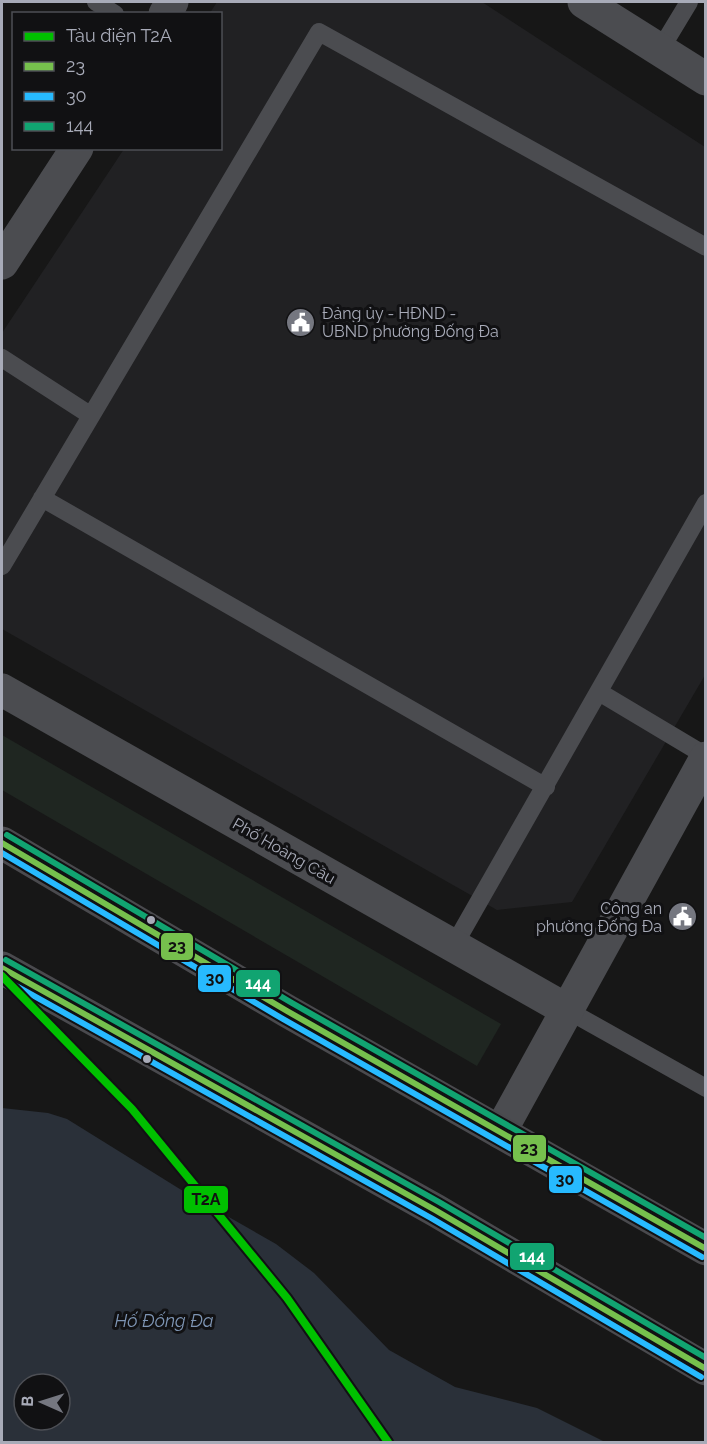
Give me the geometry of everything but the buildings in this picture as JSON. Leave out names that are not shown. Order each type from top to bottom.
[{"type":"main road","points":[[2,843],[297,1017],[705,1250]]},
{"type":"main road","points":[[2,968],[435,1210],[705,1369]]},
{"type":"street","points":[[584,2],[705,79]]},
{"type":"street","points":[[2,263],[76,150]]},
{"type":"street","name":"Phố Hoàng Cầu","points":[[2,690],[567,1010]]},
{"type":"street","points":[[500,1132],[705,757]]},
{"type":"lane","points":[[96,2],[112,12]]},
{"type":"lane","points":[[660,50],[689,2]]},
{"type":"lane","points":[[2,566],[319,32],[705,247]]},
{"type":"lane","points":[[2,358],[90,415]]},
{"type":"lane","points":[[42,498],[546,787]]},
{"type":"lane","points":[[453,947],[546,787],[705,503]]},
{"type":"lane","points":[[599,692],[705,757]]},
{"type":"lane","points":[[567,1010],[705,1088]]},
{"type":"shaded area","points":[[217,2],[482,2],[705,147],[705,675],[572,902],[497,910],[2,629],[2,333],[123,150],[222,150],[222,12],[211,12]]},
{"type":"shaded area","points":[[2,735],[501,1024],[477,1066],[2,790]]},
{"type":"water","name":"Hố Đống Đa","points":[[2,1108],[48,1113],[67,1119],[183,1191],[276,1244],[314,1273],[389,1350],[455,1387],[537,1408],[605,1442],[2,1442]]},
{"type":"metro line","name":"T2A","points":[[2,976],[132,1109],[287,1298],[388,1442]]},
{"type":"transit line","name":"144","points":[[7,835],[292,1003],[706,1238]]},
{"type":"transit line","name":"23","points":[[2,843],[287,1011],[706,1249]]},
{"type":"transit line","name":"30","points":[[2,853],[283,1019],[702,1257]]},
{"type":"transit line","name":"144","points":[[6,960],[439,1202],[706,1358]]},
{"type":"transit line","name":"23","points":[[2,968],[435,1210],[706,1369]]},
{"type":"transit line","name":"30","points":[[2,978],[431,1218],[701,1377]]},
{"type":"place","name":"Đảng ủy - HĐND - UBND phường Đống Đa","points":[[301,322]]},
{"type":"place","name":"Công an phường Đống Đa","points":[[683,917]]}]
